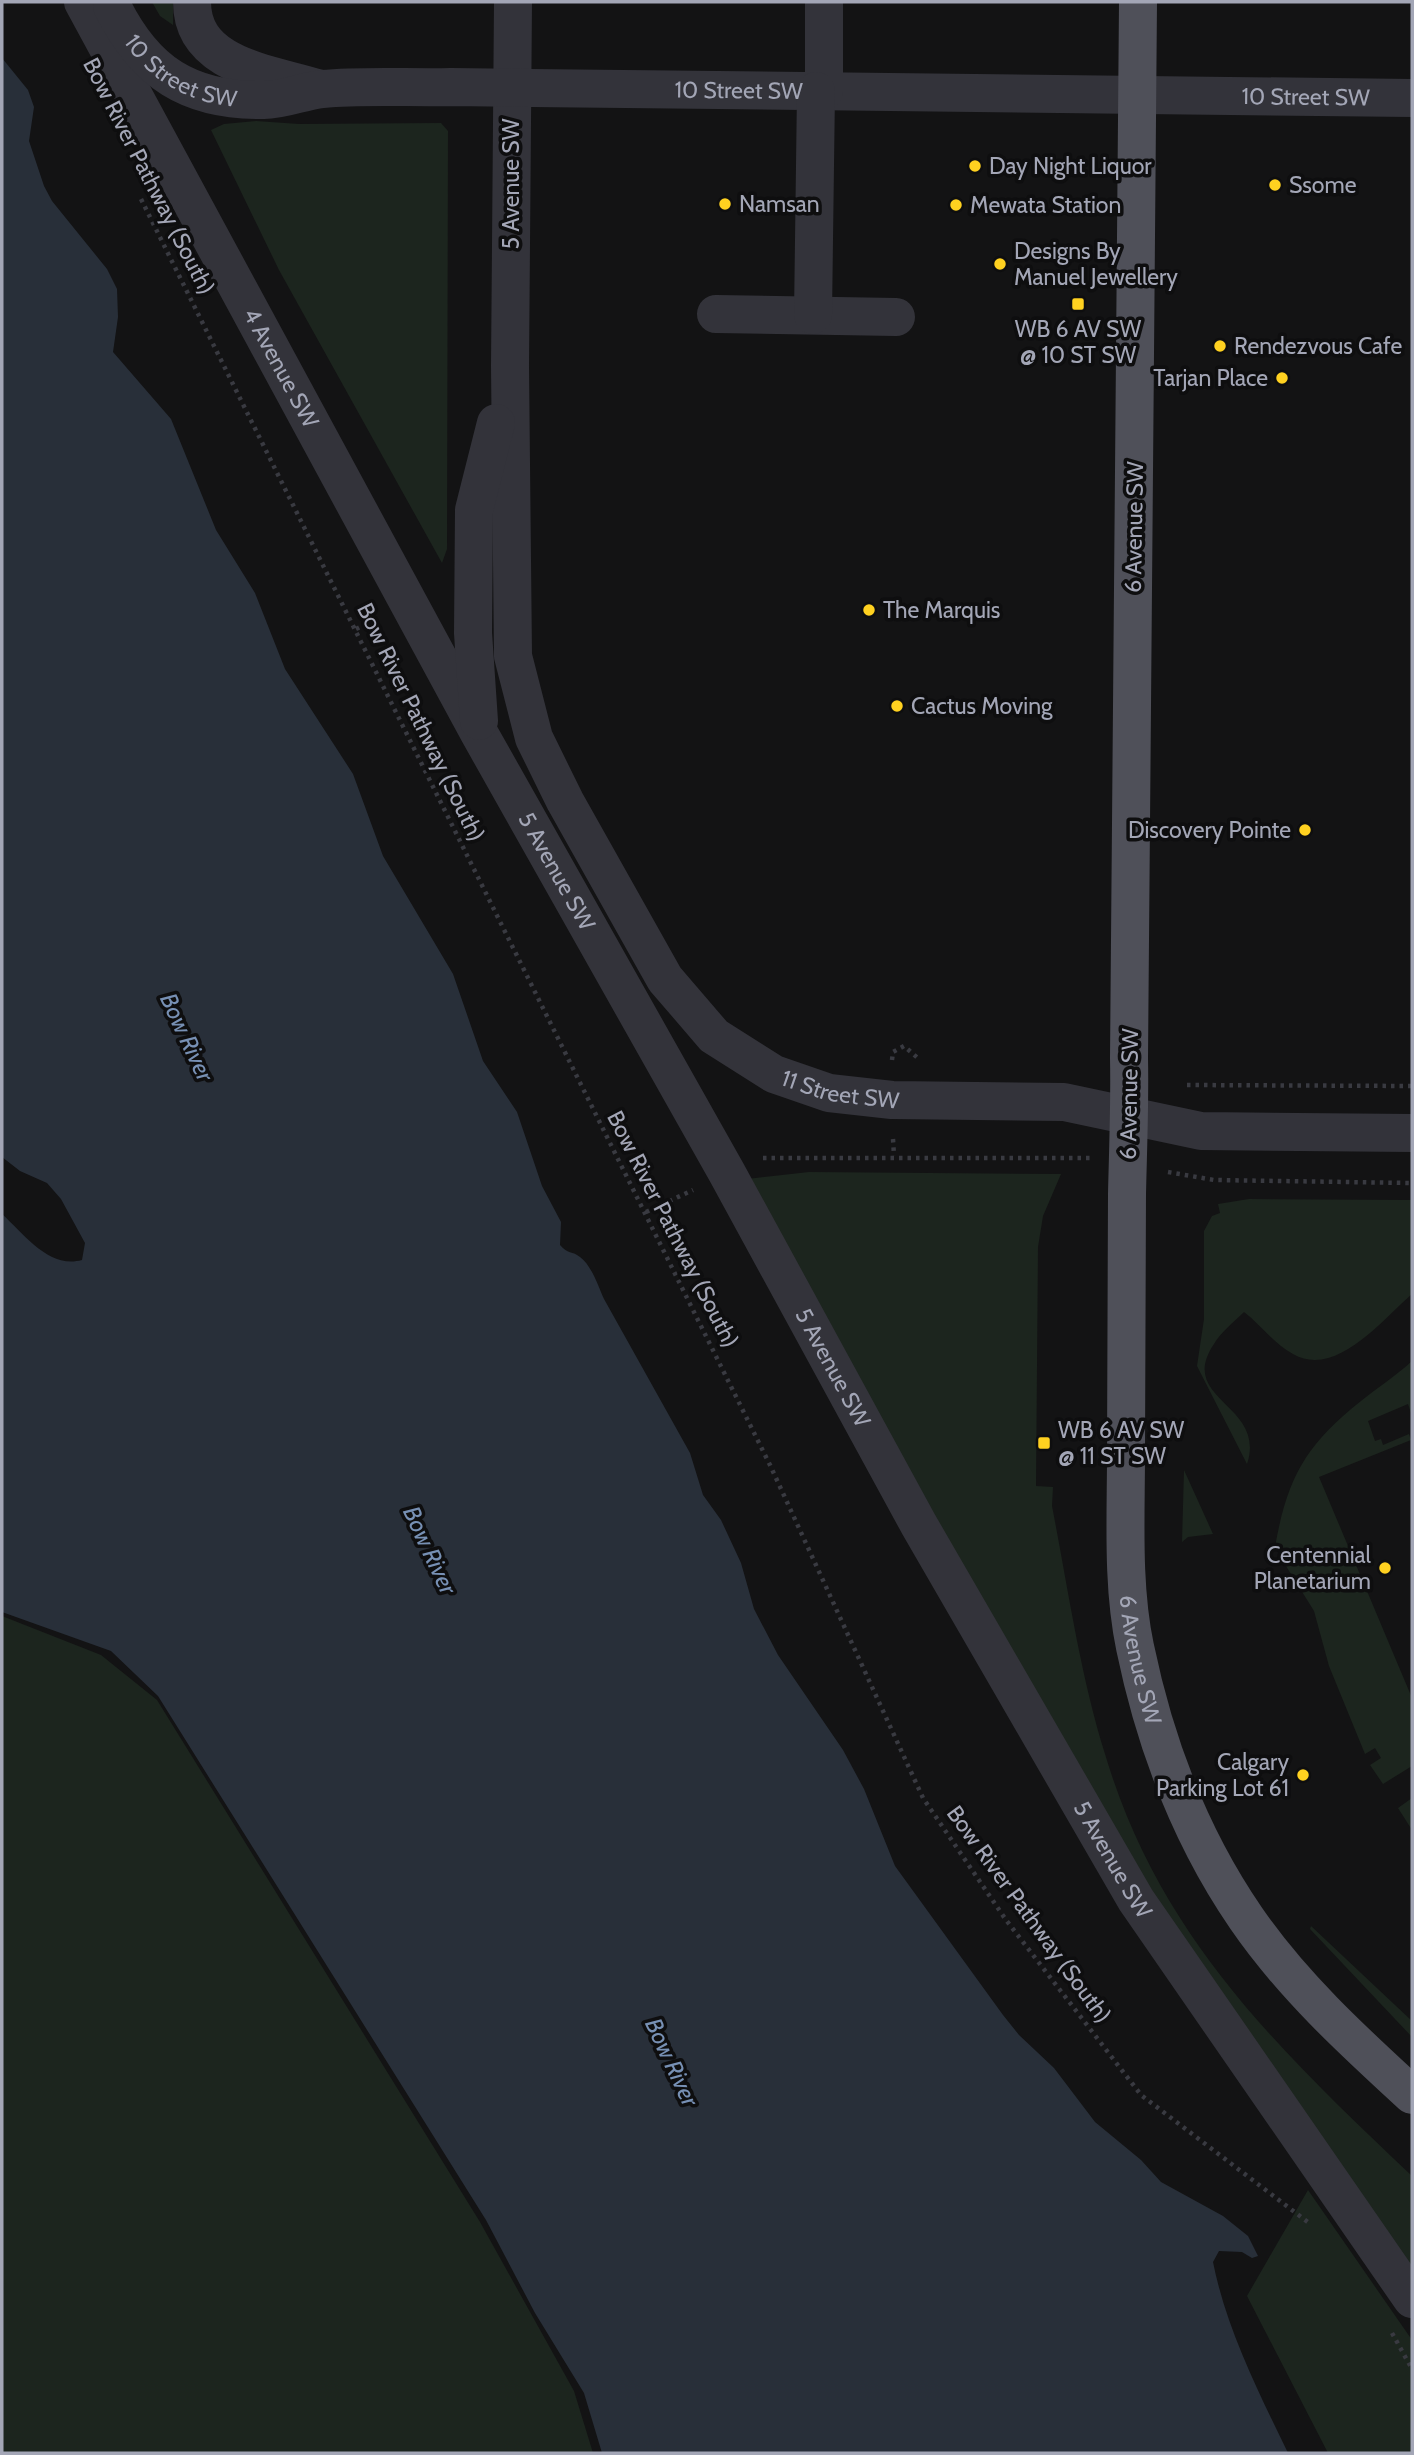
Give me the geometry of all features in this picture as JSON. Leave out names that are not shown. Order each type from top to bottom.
[{"type":"main road","name":"6 Avenue SW","points":[[1138,2],[1126,1551],[1135,1644],[1164,1759],[1201,1844],[1246,1917],[1292,1977],[1327,2015],[1412,2095]]},
{"type":"street","name":"4 Avenue SW","points":[[83,2],[480,733]]},
{"type":"street","name":"10 Street SW","points":[[109,2],[146,60],[186,88],[222,98],[267,100],[322,89],[511,87],[1412,98]]},
{"type":"street","points":[[192,2],[192,15],[202,38],[224,60],[322,89]]},
{"type":"street","name":"5 Avenue SW","points":[[513,2],[510,366],[513,656]]},
{"type":"street","points":[[813,315],[824,2]]},
{"type":"street","points":[[716,314],[896,317]]},
{"type":"street","name":"5 Avenue SW","points":[[510,366],[474,510],[473,633],[480,733],[727,1173],[919,1525],[1136,1900],[1400,2313]]},
{"type":"street","name":"11 Street SW","points":[[513,656],[534,737],[565,802],[665,979],[714,1036],[775,1074],[829,1093],[905,1100],[1064,1102],[1201,1131],[1412,1133]]},
{"type":"path","name":"Bow River Pathway (South)","points":[[139,196],[227,368],[770,1465],[923,1798],[1006,1920],[1141,2095],[1291,2207],[1318,2232]]},
{"type":"path","points":[[1200,1085],[1412,1086]]},
{"type":"path","points":[[756,1158],[1080,1156]]},
{"type":"path","points":[[1214,1180],[1412,1183]]},
{"type":"path","points":[[646,1212],[696,1189]]},
{"type":"path","points":[[1400,2313],[1412,2369]]},
{"type":"shaded area","points":[[152,2],[173,2],[173,25],[160,16]]},
{"type":"shaded area","points":[[256,121],[299,124],[441,123],[448,131],[447,549],[442,563],[279,270],[211,130],[224,124]]},
{"type":"shaded area","points":[[809,1172],[1061,1174],[1043,1216],[1038,1247],[1036,1486],[1053,1487],[1052,1506],[1075,1631],[1105,1754],[1128,1819],[1157,1879],[1191,1934],[1229,1986],[1271,2035],[1412,2176],[1412,2272],[1212,1987],[1077,1771],[747,1179]]},
{"type":"shaded area","points":[[1249,1199],[1412,1200],[1412,1294],[1358,1343],[1326,1359],[1309,1360],[1293,1354],[1244,1312],[1224,1331],[1205,1363],[1206,1378],[1213,1391],[1245,1428],[1250,1444],[1247,1464],[1197,1366],[1204,1319],[1204,1231],[1212,1216],[1220,1213],[1218,1204]]},
{"type":"shaded area","points":[[1412,1361],[1412,1416],[1408,1404],[1368,1421],[1375,1441],[1381,1439],[1383,1445],[1409,1434],[1411,1440],[1319,1477],[1412,1698],[1412,1766],[1383,1784],[1370,1765],[1381,1758],[1375,1748],[1365,1754],[1329,1666],[1314,1611],[1286,1566],[1289,1552],[1275,1547],[1293,1483],[1312,1449],[1342,1417]]},
{"type":"shaded area","points":[[1184,1470],[1213,1534],[1188,1537],[1182,1542]]},
{"type":"shaded area","points":[[2,1616],[101,1655],[157,1700],[480,2222],[574,2391],[593,2453],[2,2453]]},
{"type":"shaded area","points":[[1412,1798],[1412,1830],[1398,1808]]},
{"type":"shaded area","points":[[1311,1926],[1412,2021],[1412,2037],[1310,1929]]},
{"type":"shaded area","points":[[1308,2190],[1412,2340],[1412,2453],[1328,2453],[1247,2296]]},
{"type":"water","name":"Bow River","points":[[2,58],[28,90],[34,107],[29,141],[44,186],[52,201],[107,269],[117,289],[118,317],[113,352],[171,419],[216,530],[255,593],[285,669],[353,774],[383,856],[453,974],[483,1061],[517,1112],[542,1186],[561,1222],[560,1245],[580,1257],[591,1271],[690,1453],[703,1495],[721,1520],[741,1563],[754,1609],[778,1655],[843,1750],[864,1789],[895,1866],[1019,2035],[1054,2068],[1095,2122],[1141,2160],[1161,2182],[1223,2216],[1248,2236],[1258,2256],[1252,2258],[1242,2252],[1219,2251],[1213,2262],[1235,2336],[1288,2453],[602,2453],[584,2393],[535,2313],[486,2220],[158,1696],[111,1651],[2,1612],[2,1214],[38,1248],[59,1260],[82,1260],[85,1243],[61,1199],[47,1183],[20,1171],[2,1157]]},
{"type":"place","name":"Day Night Liquor","points":[[975,166]]},
{"type":"place","name":"Ssome","points":[[1275,185]]},
{"type":"place","name":"Namsan","points":[[725,204]]},
{"type":"place","name":"Mewata Station","points":[[956,205]]},
{"type":"place","name":"Designs By Manuel Jewellery","points":[[1000,264]]},
{"type":"place","name":"WB 6 AV SW @ 10 ST SW","points":[[1078,304]]},
{"type":"place","name":"Rendezvous Cafe","points":[[1220,346]]},
{"type":"place","name":"Tarjan Place","points":[[1282,378]]},
{"type":"place","name":"The Marquis","points":[[869,610]]},
{"type":"place","name":"Cactus Moving","points":[[897,706]]},
{"type":"place","name":"Discovery Pointe","points":[[1305,830]]},
{"type":"place","name":"WB 6 AV SW @ 11 ST SW","points":[[1044,1443]]},
{"type":"place","name":"Centennial Planetarium","points":[[1385,1568]]},
{"type":"place","name":"Calgary Parking Lot 61","points":[[1303,1775]]}]
